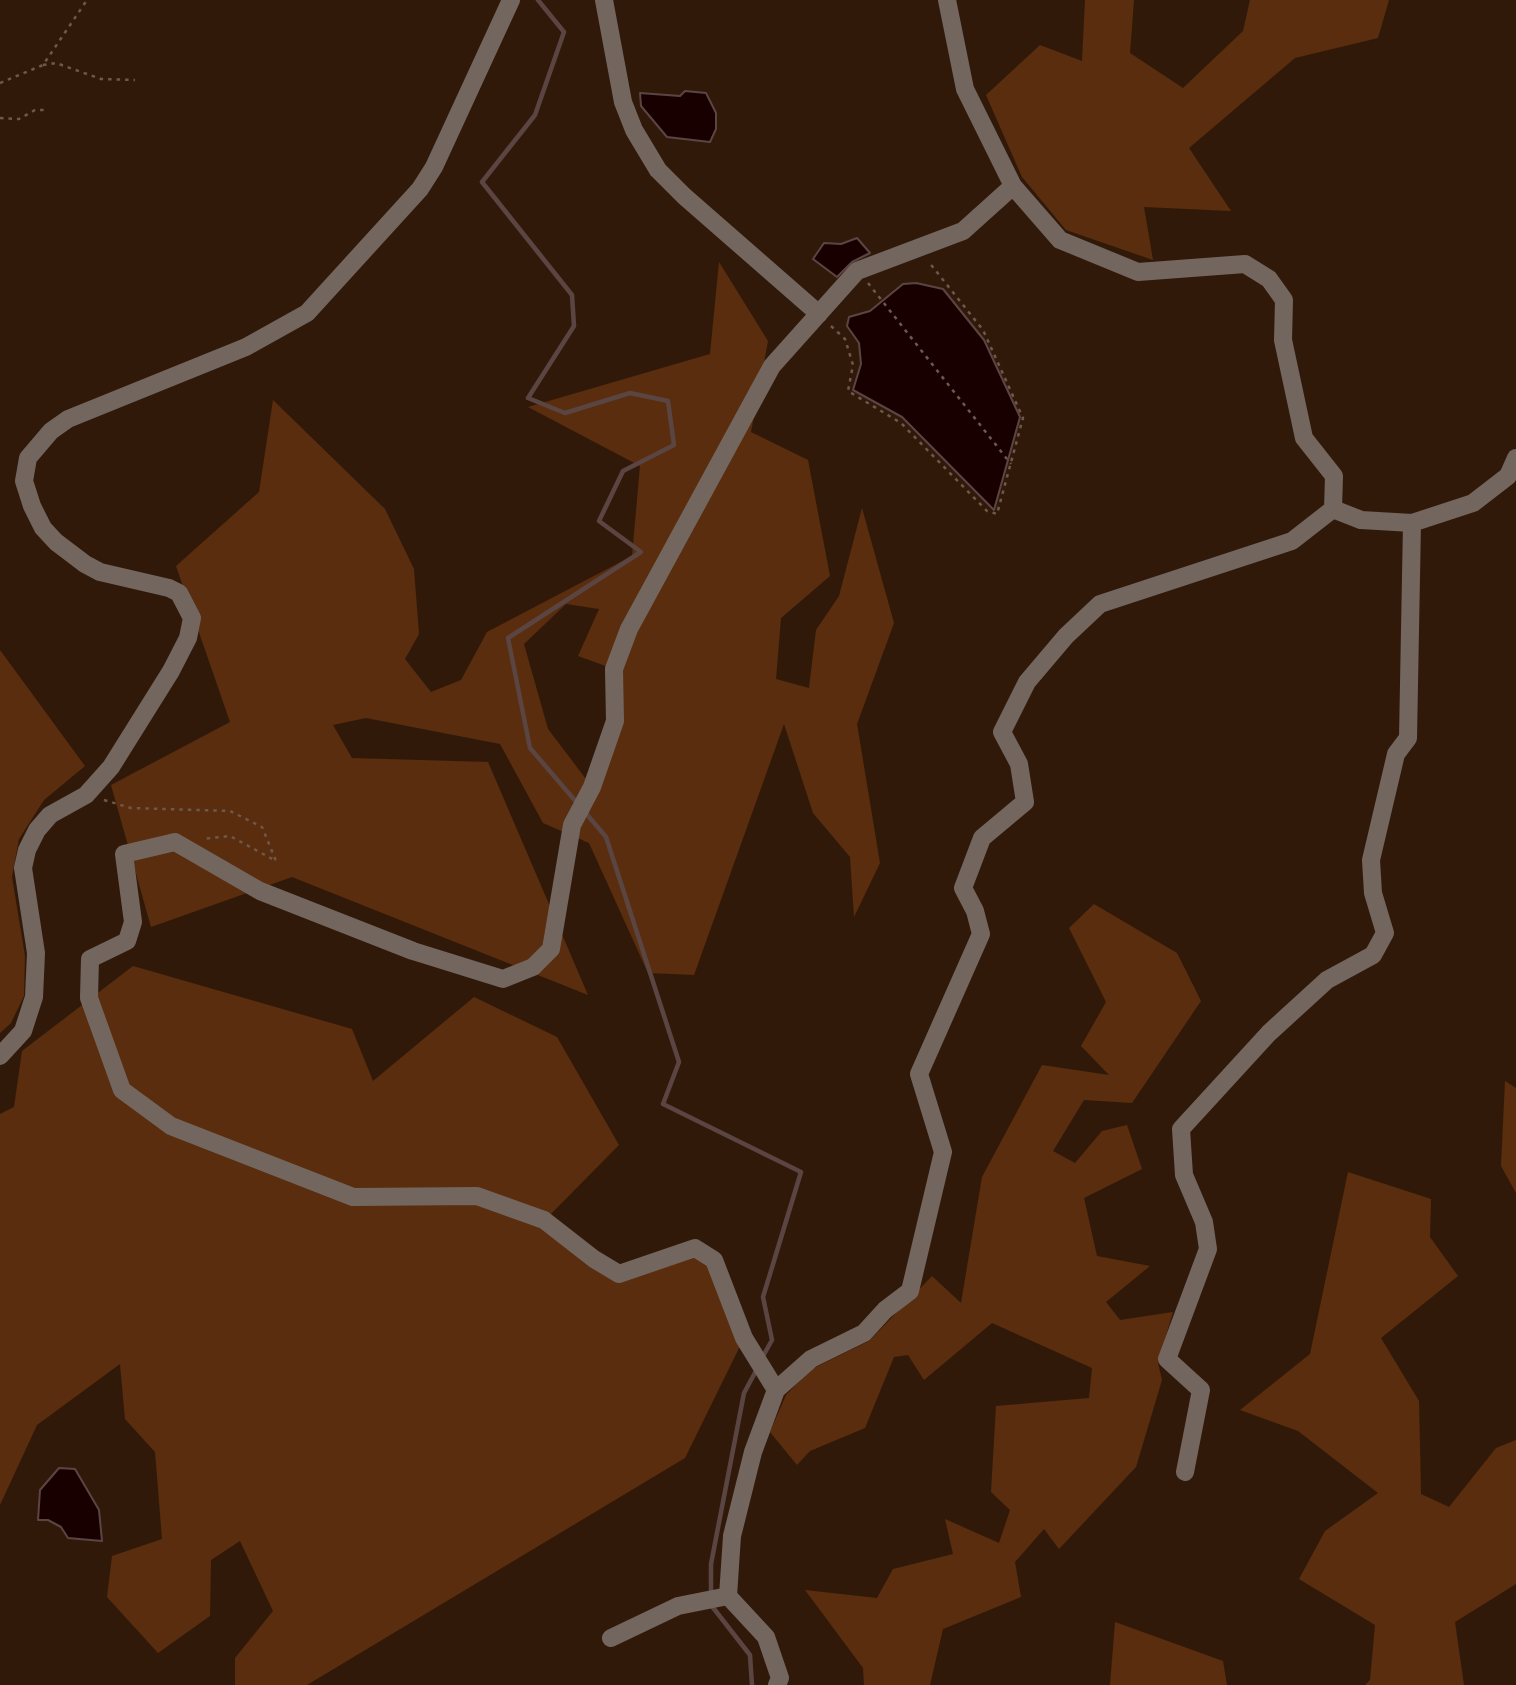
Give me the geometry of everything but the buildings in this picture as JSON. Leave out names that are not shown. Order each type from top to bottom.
[{"type":"street","points":[[0,1056],[23,1031],[34,997],[36,953],[23,876],[27,850],[37,830],[50,815],[86,795],[111,768],[149,709],[188,638],[192,618],[188,605],[179,593],[169,588],[100,572],[57,542],[43,528],[32,506],[24,481],[28,458],[51,431],[68,419],[246,347],[307,313],[427,178],[511,0]]},
{"type":"street","points":[[604,0],[623,102],[634,130],[658,170],[819,314]]},
{"type":"street","points":[[947,0],[965,89],[1013,186],[1060,240],[1138,272],[1245,264],[1269,279],[1284,300],[1283,340],[1304,438],[1334,476],[1333,509]]},
{"type":"street","points":[[776,1390],[744,1338],[713,1260],[695,1248],[619,1274],[594,1259],[544,1220],[477,1196],[353,1197],[171,1126],[122,1090],[89,998],[90,959],[127,940],[133,922],[124,854],[175,842],[260,891],[413,951],[503,979],[533,967],[551,949],[572,824],[592,788],[615,721],[614,669],[629,629],[772,366],[857,271],[963,231],[1013,186]]},
{"type":"street","points":[[1333,509],[1361,520],[1412,523],[1473,503],[1508,476],[1516,458]]},
{"type":"street","points":[[777,1685],[780,1678],[766,1637],[728,1597],[732,1536],[753,1452],[776,1390],[811,1359],[864,1333],[885,1310],[910,1291],[943,1152],[919,1073],[981,934],[975,911],[963,888],[982,838],[1025,802],[1019,764],[1002,732],[1027,682],[1066,636],[1100,604],[1292,541],[1333,509]]},
{"type":"street","points":[[1185,1472],[1201,1391],[1167,1359],[1208,1249],[1204,1222],[1184,1175],[1181,1129],[1269,1033],[1327,980],[1373,955],[1385,933],[1373,893],[1371,860],[1396,754],[1408,738],[1412,523]]},
{"type":"street","points":[[611,1638],[678,1606],[728,1597]]},
{"type":"path","points":[[43,65],[86,0]]},
{"type":"path","points":[[0,83],[43,65],[56,63],[101,79],[135,80]]},
{"type":"path","points":[[0,118],[19,119],[35,110],[44,110]]},
{"type":"path","points":[[819,314],[845,339],[853,365],[848,391],[901,424],[987,511],[997,514],[1024,418],[982,330],[918,248]]},
{"type":"path","points":[[857,271],[883,300],[1010,462]]},
{"type":"path","points":[[86,795],[131,808],[230,811],[262,827],[276,862],[230,836],[202,839]]},
{"type":"shaded area","points":[[1085,0],[1134,0],[1130,53],[1183,88],[1243,31],[1250,0],[1389,0],[1378,38],[1295,58],[1189,148],[1231,211],[1144,207],[1153,260],[1066,230],[1022,177],[986,95],[1040,45],[1082,61]]},
{"type":"shaded area","points":[[685,91],[706,93],[716,113],[716,129],[710,142],[667,137],[641,106],[640,93],[680,96]]},
{"type":"shaded area","points":[[857,238],[870,253],[852,262],[837,277],[813,259],[824,243],[841,244]]},
{"type":"shaded area","points":[[719,262],[768,341],[751,432],[808,460],[830,576],[781,618],[776,679],[809,688],[816,630],[839,596],[862,508],[894,623],[857,724],[880,863],[854,917],[850,857],[813,813],[784,724],[694,975],[648,973],[589,843],[543,823],[500,744],[366,718],[333,725],[352,758],[488,762],[588,995],[292,877],[151,927],[111,785],[230,722],[176,566],[259,492],[273,400],[385,509],[414,569],[419,634],[405,659],[431,692],[461,680],[487,632],[632,556],[640,466],[528,407],[710,354]],"holes":[[[566,604],[599,609],[578,656],[614,669],[615,721],[592,787],[548,729],[524,644]]]},
{"type":"shaded area","points":[[916,283],[943,289],[984,340],[1020,417],[994,510],[902,417],[853,390],[861,364],[859,343],[847,326],[849,317],[870,311],[903,284]]},
{"type":"shaded area","points":[[0,650],[85,766],[44,800],[19,839],[12,877],[25,956],[24,996],[11,1023],[0,1033]]},
{"type":"shaded area","points":[[1094,904],[1177,953],[1201,1001],[1132,1103],[1084,1100],[1053,1151],[1075,1163],[1102,1131],[1127,1125],[1142,1169],[1084,1198],[1097,1256],[1150,1266],[1106,1302],[1120,1320],[1173,1312],[1158,1363],[1162,1380],[1136,1467],[1059,1549],[1044,1529],[1015,1562],[1021,1597],[943,1629],[930,1685],[864,1685],[863,1668],[805,1590],[877,1598],[893,1569],[953,1554],[945,1519],[999,1543],[1010,1510],[991,1492],[996,1406],[1089,1398],[1092,1368],[992,1323],[924,1380],[908,1355],[894,1357],[865,1428],[810,1451],[797,1465],[770,1432],[786,1395],[810,1370],[869,1341],[932,1276],[961,1303],[982,1177],[1042,1065],[1109,1075],[1081,1046],[1106,1002],[1069,928]]},
{"type":"shaded area","points":[[133,966],[352,1029],[373,1081],[474,997],[557,1037],[619,1145],[545,1220],[619,1274],[695,1248],[714,1260],[744,1338],[685,1458],[307,1685],[235,1685],[235,1658],[273,1611],[240,1541],[211,1560],[210,1616],[158,1653],[107,1597],[112,1556],[162,1539],[155,1452],[125,1419],[120,1364],[37,1425],[0,1505],[0,1114],[14,1107],[22,1051]]},
{"type":"shaded area","points":[[1505,1081],[1516,1088],[1516,1193],[1501,1166]]},
{"type":"shaded area","points":[[1348,1172],[1431,1199],[1430,1237],[1458,1276],[1381,1338],[1419,1401],[1421,1494],[1449,1507],[1496,1448],[1516,1440],[1516,1584],[1455,1622],[1464,1685],[1365,1685],[1370,1680],[1375,1625],[1299,1579],[1325,1531],[1378,1493],[1298,1431],[1240,1410],[1310,1354]]},
{"type":"shaded area","points":[[59,1468],[75,1469],[99,1510],[102,1541],[68,1538],[61,1527],[48,1520],[38,1520],[40,1490]]},
{"type":"shaded area","points":[[1115,1622],[1223,1661],[1227,1685],[1110,1685]]},
{"type":"waterway","points":[[538,0],[564,32],[535,115],[482,182],[572,295],[574,326],[528,398],[565,413],[630,393],[668,401],[674,445],[623,471],[599,521],[641,552],[508,638],[530,748],[578,804]]},
{"type":"waterway","points":[[584,811],[606,837],[679,1062],[663,1104],[801,1172],[763,1297],[772,1340],[762,1358]]},
{"type":"waterway","points":[[711,1596],[711,1564],[744,1393],[757,1369]]},
{"type":"waterway","points":[[711,1605],[750,1655],[752,1685]]}]
